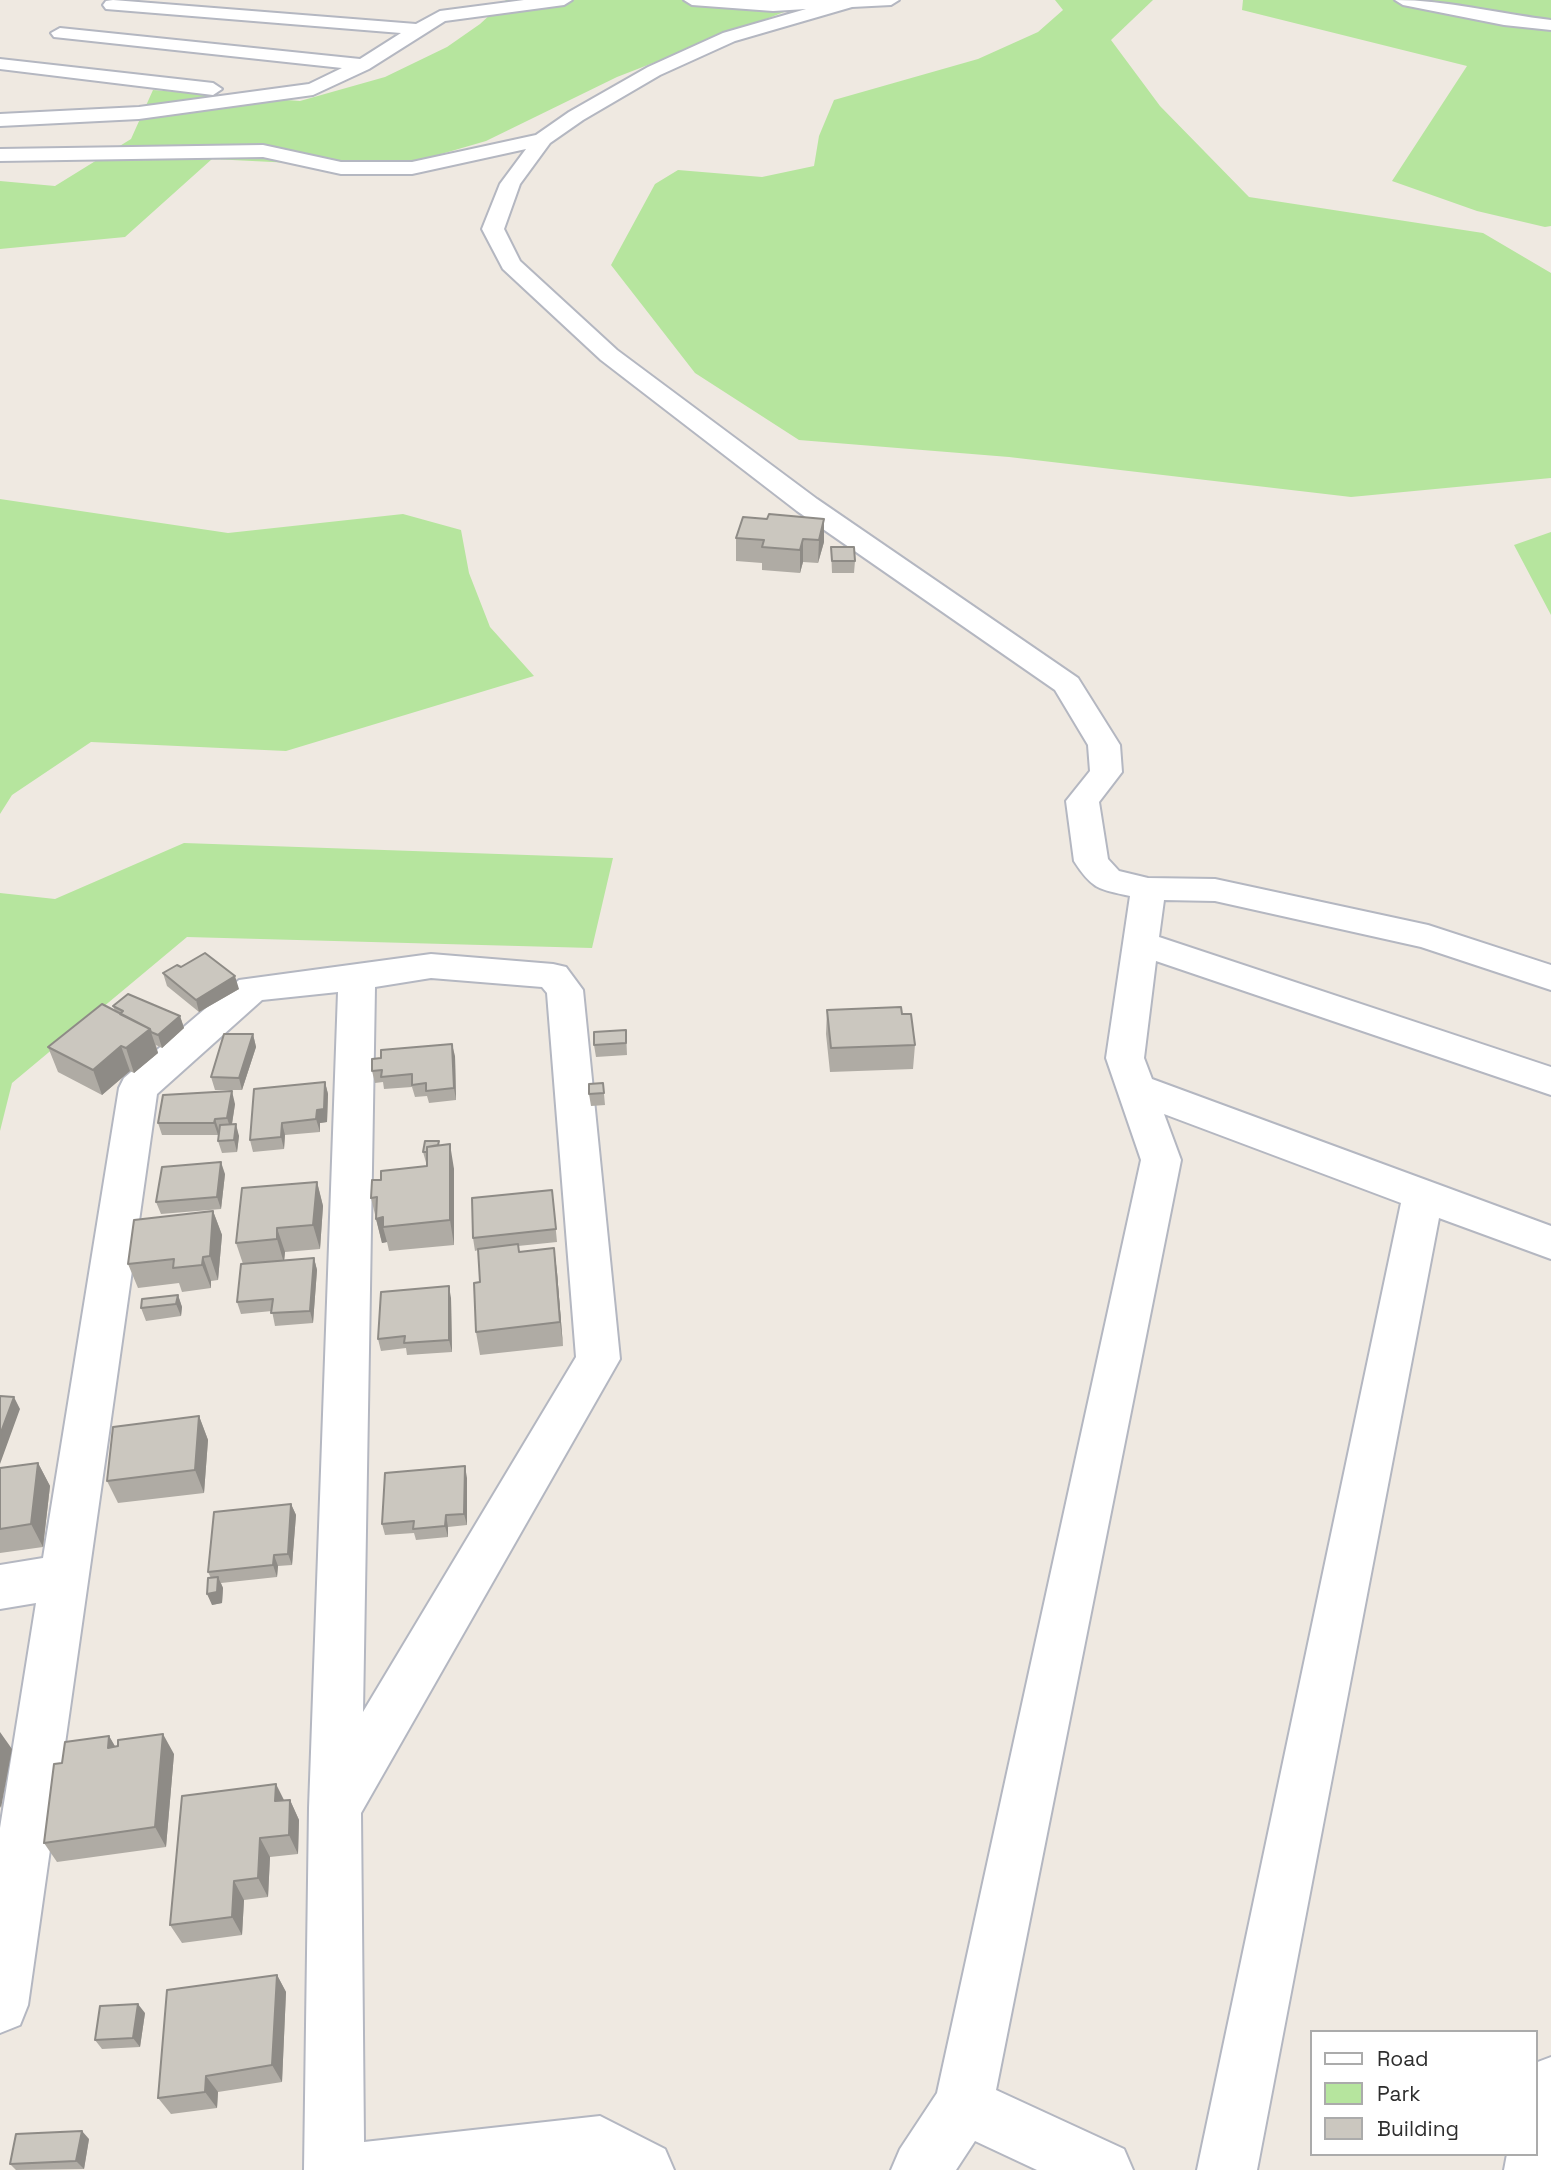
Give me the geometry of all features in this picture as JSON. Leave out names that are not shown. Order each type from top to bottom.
[{"type":"street","points":[[1,121],[139,113],[313,89],[363,65],[440,16],[564,0]]},
{"type":"street","points":[[692,0],[773,6],[891,0]]},
{"type":"street","points":[[1403,0],[1504,20],[1551,25]]},
{"type":"street","points":[[855,1],[729,37],[654,71],[576,116],[543,139],[510,184],[493,229],[510,264],[609,355],[796,497],[1067,684],[1104,745],[1105,772],[1082,801],[1091,861],[1107,880],[1148,889],[1215,890],[1388,928],[1428,937],[1551,978]]},
{"type":"street","points":[[363,65],[53,35],[106,8],[417,29]]},
{"type":"street","points":[[0,62],[22,48]]},
{"type":"street","points":[[0,62],[269,95]]},
{"type":"street","points":[[62,87],[86,74]]},
{"type":"street","points":[[1,121],[39,100]]},
{"type":"street","points":[[0,155],[263,151],[341,168],[412,167],[543,139]]},
{"type":"street","points":[[921,2170],[964,2105],[1161,1160],[1125,1058],[1148,889]]},
{"type":"street","points":[[1140,943],[1551,1081]]},
{"type":"street","points":[[0,2005],[138,1088],[252,989],[431,966],[553,976],[565,990],[598,1359],[335,1808]]},
{"type":"street","points":[[334,2170],[335,1808],[358,977]]},
{"type":"street","points":[[1136,1088],[1551,1243]]},
{"type":"street","points":[[1227,2170],[1423,1196]]},
{"type":"street","points":[[0,1587],[63,1576]]},
{"type":"street","points":[[1537,2155],[1551,2086]]},
{"type":"street","points":[[964,2105],[1103,2170]]},
{"type":"street","points":[[368,2170],[600,2146],[644,2170]]},
{"type":"green space","points":[[506,0],[815,0],[617,77],[486,141],[393,168],[212,159],[125,237],[0,249],[0,181],[55,186],[131,139],[153,90],[300,101],[385,77],[447,47],[480,24]]},
{"type":"green space","points":[[1055,0],[1153,0],[1111,40],[1160,106],[1249,197],[1483,233],[1551,273],[1551,478],[1351,497],[1009,457],[799,440],[695,373],[611,265],[655,184],[678,170],[762,177],[814,166],[819,136],[834,100],[978,59],[1038,32],[1063,10]]},
{"type":"green space","points":[[1243,0],[1551,0],[1551,226],[1545,227],[1477,211],[1392,181],[1467,66],[1242,10]]},
{"type":"green space","points":[[0,499],[228,533],[403,514],[461,530],[469,573],[490,627],[534,676],[286,751],[91,742],[12,795],[0,814]]},
{"type":"green space","points":[[1551,532],[1551,615],[1514,545]]},
{"type":"green space","points":[[184,843],[613,858],[592,948],[187,937],[12,1083],[0,1131],[0,893],[55,899]]},
{"type":"building","points":[[769,514],[824,519],[819,540],[803,539],[800,550],[762,547],[764,540],[736,538],[743,517],[767,519]]},
{"type":"building","points":[[831,547],[854,547],[855,561],[832,561]]},
{"type":"building","points":[[205,953],[235,976],[196,1000],[163,973],[177,965],[181,967]]},
{"type":"building","points":[[128,994],[180,1016],[158,1035],[120,1014],[123,1011],[113,1006]]},
{"type":"building","points":[[102,1004],[150,1029],[126,1048],[121,1046],[93,1070],[48,1047]]},
{"type":"building","points":[[901,1007],[902,1014],[911,1014],[915,1045],[831,1048],[827,1010]]},
{"type":"building","points":[[626,1030],[626,1043],[594,1045],[594,1032]]},
{"type":"building","points":[[224,1034],[253,1034],[239,1078],[211,1077]]},
{"type":"building","points":[[452,1044],[454,1088],[426,1091],[426,1083],[412,1085],[412,1074],[381,1077],[382,1070],[372,1071],[372,1059],[381,1058],[381,1050]]},
{"type":"building","points":[[325,1082],[324,1109],[317,1110],[316,1119],[282,1123],[281,1137],[250,1140],[254,1089]]},
{"type":"building","points":[[603,1083],[604,1093],[589,1094],[589,1084]]},
{"type":"building","points":[[232,1091],[227,1118],[215,1119],[214,1123],[158,1123],[163,1095]]},
{"type":"building","points":[[236,1124],[234,1140],[218,1141],[220,1125]]},
{"type":"building","points":[[425,1141],[439,1141],[438,1145],[427,1147],[427,1152],[423,1152]]},
{"type":"building","points":[[450,1144],[450,1220],[383,1227],[383,1217],[376,1219],[377,1197],[371,1198],[372,1180],[381,1180],[381,1171],[427,1166],[427,1147]]},
{"type":"building","points":[[221,1162],[217,1197],[156,1202],[162,1167]]},
{"type":"building","points":[[317,1182],[313,1225],[277,1228],[277,1239],[236,1243],[242,1188]]},
{"type":"building","points":[[552,1190],[556,1229],[473,1238],[472,1198]]},
{"type":"building","points":[[213,1211],[210,1256],[203,1257],[202,1265],[173,1268],[174,1259],[128,1264],[134,1220]]},
{"type":"building","points":[[518,1244],[519,1252],[554,1248],[560,1322],[476,1332],[474,1283],[480,1282],[478,1249]]},
{"type":"building","points":[[314,1258],[310,1311],[271,1313],[273,1299],[237,1302],[241,1264]]},
{"type":"building","points":[[449,1286],[449,1340],[404,1343],[405,1336],[378,1339],[381,1292]]},
{"type":"building","points":[[178,1295],[176,1304],[141,1308],[142,1299]]},
{"type":"building","points":[[0,1396],[14,1397],[0,1435]]},
{"type":"building","points":[[199,1416],[195,1470],[107,1481],[113,1427]]},
{"type":"building","points":[[38,1463],[31,1524],[0,1529],[0,1468]]},
{"type":"building","points":[[465,1466],[464,1514],[446,1515],[445,1526],[413,1529],[414,1521],[382,1524],[385,1473]]},
{"type":"building","points":[[291,1504],[288,1554],[274,1555],[273,1565],[208,1572],[214,1512]]},
{"type":"building","points":[[218,1577],[217,1592],[207,1594],[208,1578]]},
{"type":"building","points":[[163,1734],[155,1827],[44,1843],[54,1764],[62,1763],[65,1742],[109,1736],[108,1748],[118,1746],[118,1740]]},
{"type":"building","points":[[276,1784],[275,1801],[290,1800],[289,1835],[260,1838],[258,1878],[234,1881],[232,1917],[170,1925],[182,1796]]},
{"type":"building","points":[[277,1975],[272,2065],[206,2076],[205,2092],[158,2098],[167,1990]]},
{"type":"building","points":[[138,2004],[133,2038],[95,2040],[100,2006]]},
{"type":"building","points":[[82,2131],[76,2161],[10,2164],[16,2134]]}]
